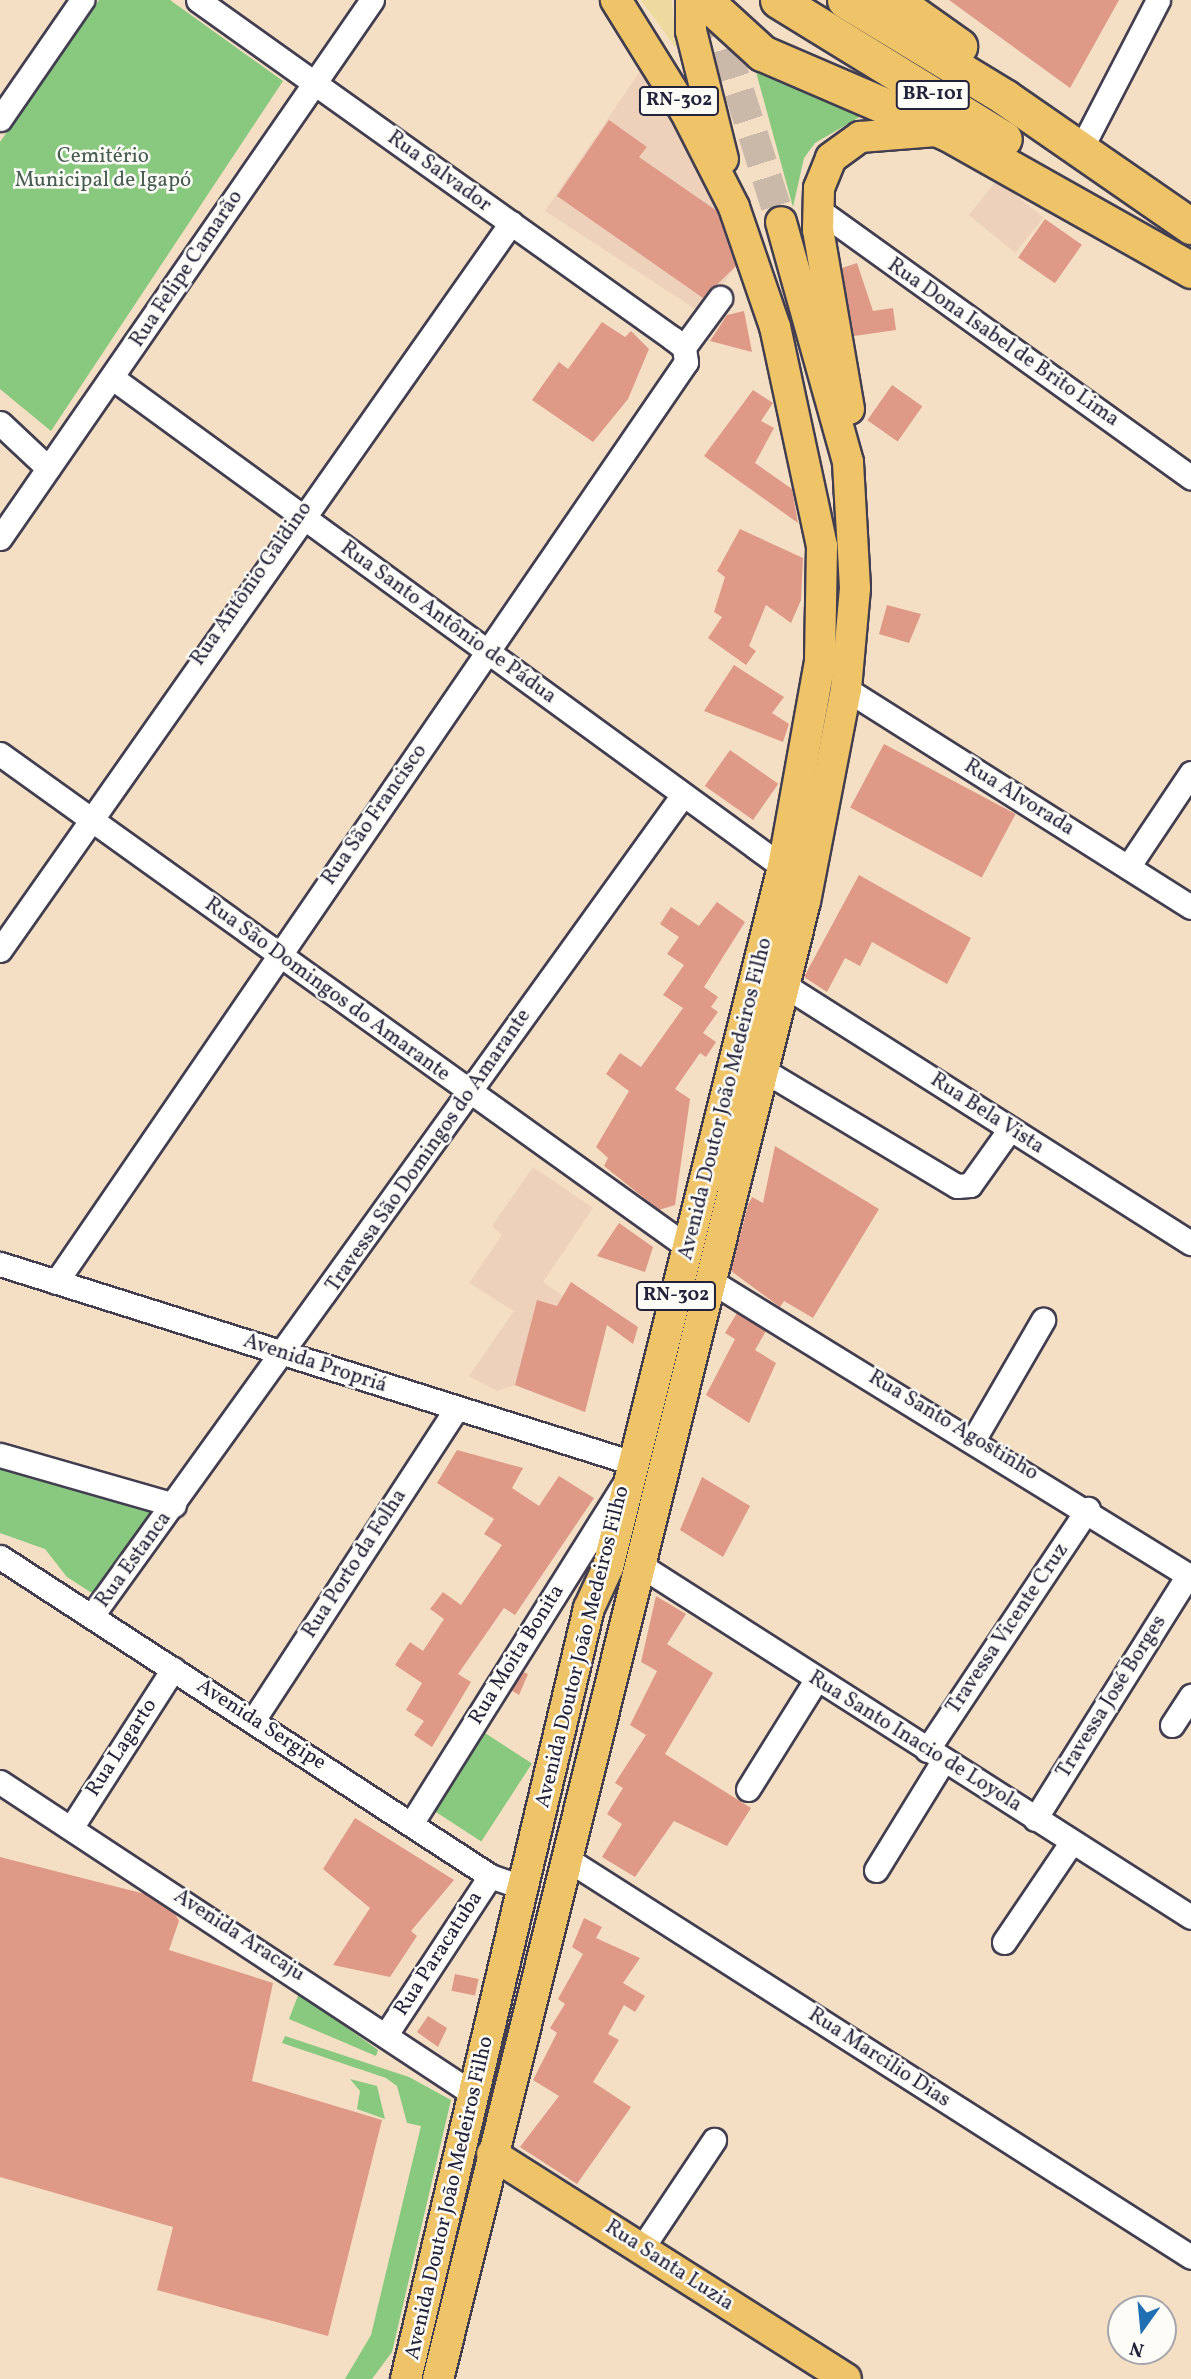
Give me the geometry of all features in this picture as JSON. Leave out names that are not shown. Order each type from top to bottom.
[{"type":"highway","points":[[704,0],[735,33],[797,72],[948,133],[1191,270]]},
{"type":"highway","name":"BR-101","points":[[778,0],[1086,191],[1191,262]]},
{"type":"highway","name":"BR-101","points":[[845,0],[1006,98],[1191,226]]},
{"type":"highway","points":[[894,0],[1087,137],[1191,215]]},
{"type":"main road","name":"Avenida Doutor João Medeiros Filho","points":[[406,2379],[525,1888],[589,1608],[608,1567],[627,1474],[689,1248],[783,867],[819,675],[822,546],[775,327],[734,208],[685,111],[616,0]]},
{"type":"main road","points":[[691,0],[691,31],[734,208]]},
{"type":"main road","points":[[848,462],[847,388],[816,208],[825,170],[844,145],[878,132],[948,133]]},
{"type":"main road","name":"Avenida Doutor João Medeiros Filho","points":[[438,2379],[604,1701],[784,985],[846,689],[855,588],[848,462],[781,222]]},
{"type":"main road","points":[[604,1701],[590,1678],[608,1567]]},
{"type":"main road","points":[[560,1726],[578,1750],[563,1813],[567,1859]]},
{"type":"main road","name":"Rua Santa Luzia","points":[[492,2154],[846,2379]]},
{"type":"street","points":[[0,119],[82,0]]},
{"type":"street","name":"Rua Salvador","points":[[198,0],[682,346]]},
{"type":"street","name":"Rua Felipe Camarão","points":[[0,538],[114,379],[313,81],[372,0]]},
{"type":"street","points":[[1087,137],[1158,0]]},
{"type":"street","name":"Rua Dona Isabel de Brito Lima","points":[[816,208],[1191,477]]},
{"type":"street","name":"Rua Antônio Galdino","points":[[0,950],[88,817],[511,223]]},
{"type":"street","name":"Rua São Francisco","points":[[56,1282],[489,650],[683,373],[682,346],[720,299]]},
{"type":"street","name":"Rua Santo Antônio de Pádua","points":[[114,379],[300,517],[489,650],[682,796],[783,867]]},
{"type":"street","points":[[0,423],[48,468]]},
{"type":"street","name":"Rua Alvorada","points":[[846,689],[1191,908]]},
{"type":"street","name":"Rua São Domingos do Amarante","points":[[0,754],[472,1095],[689,1248]]},
{"type":"street","points":[[1128,867],[1191,773]]},
{"type":"street","name":"Travessa São Domingos do Amarante","points":[[174,1505],[286,1355],[682,796]]},
{"type":"street","name":"Rua Bela Vista","points":[[784,985],[1191,1243]]},
{"type":"street","points":[[763,1070],[957,1185],[970,1185],[1010,1129]]},
{"type":"street","name":"Avenida Propriá","points":[[0,1264],[456,1409],[627,1474]]},
{"type":"street","name":"Rua Santo Agostinho","points":[[711,1281],[1088,1509],[1190,1576]]},
{"type":"street","points":[[974,1439],[1043,1320]]},
{"type":"street","name":"Rua Porto da Folha","points":[[254,1719],[456,1409]]},
{"type":"street","points":[[0,1455],[174,1505]]},
{"type":"street","name":"Rua Moita Bonita","points":[[411,1824],[627,1474]]},
{"type":"street","name":"Rua Estanca","points":[[93,1615],[174,1505]]},
{"type":"street","name":"Travessa Vicente Cruz","points":[[876,1870],[935,1755],[1088,1509]]},
{"type":"street","name":"Avenida Sergipe","points":[[3,1564],[93,1615],[490,1876],[525,1888]]},
{"type":"street","name":"Rua Santo Inacio de Loyola","points":[[640,1565],[1071,1843],[1191,1917]]},
{"type":"street","name":"Travessa José Borges","points":[[1035,1819],[1190,1576]]},
{"type":"street","name":"Rua Lagarto","points":[[71,1828],[173,1669]]},
{"type":"street","points":[[748,1789],[816,1680]]},
{"type":"street","points":[[1172,1726],[1191,1696]]},
{"type":"street","name":"Avenida Aracaju","points":[[0,1782],[387,2033],[475,2095]]},
{"type":"street","points":[[1004,1942],[1071,1843]]},
{"type":"street","name":"Rua Marcilio Dias","points":[[567,1859],[1191,2257]]},
{"type":"street","name":"Rua Paracatuba","points":[[387,2033],[490,1876]]},
{"type":"street","points":[[642,2248],[714,2140]]},
{"type":"shaded area","points":[[643,67],[668,93],[741,258],[703,314],[545,211]]},
{"type":"shaded area","points":[[997,180],[1044,218],[1015,253],[969,215]]},
{"type":"shaded area","points":[[533,1167],[593,1208],[543,1282],[606,1328],[585,1412],[515,1385],[497,1391],[469,1376],[514,1311],[469,1283],[502,1235],[492,1226]]},
{"type":"green space","name":"Cemitério Municipal de Igapó","points":[[99,0],[170,0],[283,81],[51,431],[0,389],[0,142]]},
{"type":"green space","points":[[753,61],[870,111],[815,143],[804,158],[793,207]]},
{"type":"green space","points":[[0,1463],[155,1506],[95,1595],[67,1577],[45,1549],[0,1533]]},
{"type":"green space","points":[[485,1733],[532,1763],[481,1841],[434,1811]]},
{"type":"green space","points":[[299,1993],[378,2050],[376,2056],[289,2019]]},
{"type":"green space","points":[[285,2036],[409,2077],[451,2100],[392,2352],[372,2379],[345,2379],[371,2335],[421,2126],[407,2123],[397,2086],[386,2078],[282,2043]]},
{"type":"green space","points":[[350,2079],[377,2086],[385,2119],[357,2109],[360,2091]]},
{"type":"sand","points":[[641,0],[672,0],[676,48]]},
{"type":"building","points":[[949,0],[1119,0],[1070,88]]},
{"type":"building","points":[[609,120],[647,147],[639,157],[717,211],[736,266],[703,298],[557,196]]},
{"type":"building","points":[[1045,219],[1082,245],[1055,283],[1018,258]]},
{"type":"building","points":[[857,263],[873,311],[893,308],[896,330],[854,336],[842,268]]},
{"type":"building","points":[[744,311],[752,352],[710,341],[727,315]]},
{"type":"building","points":[[602,322],[625,337],[631,331],[649,349],[628,399],[593,442],[532,400],[559,362],[568,369]]},
{"type":"building","points":[[892,385],[922,406],[898,441],[867,420]]},
{"type":"building","points":[[753,390],[773,403],[761,421],[774,428],[755,463],[792,489],[798,523],[704,456]]},
{"type":"building","points":[[740,529],[803,558],[801,600],[791,623],[766,605],[749,646],[756,651],[746,665],[708,638],[722,617],[714,612],[725,577],[717,571]]},
{"type":"building","points":[[887,605],[921,614],[909,643],[879,634]]},
{"type":"building","points":[[734,665],[784,697],[772,713],[789,724],[783,742],[704,711]]},
{"type":"building","points":[[884,744],[1016,814],[982,878],[850,808]]},
{"type":"building","points":[[730,750],[778,784],[753,820],[705,786]]},
{"type":"building","points":[[859,875],[971,938],[947,984],[872,942],[860,966],[845,958],[827,992],[804,977]]},
{"type":"building","points":[[717,902],[745,922],[704,987],[718,997],[711,1007],[718,1012],[703,1033],[716,1042],[706,1057],[700,1053],[675,1089],[690,1099],[675,1205],[659,1210],[604,1166],[608,1158],[596,1147],[629,1091],[606,1074],[620,1053],[641,1067],[683,1008],[663,995],[684,965],[667,954],[679,937],[660,924],[671,907],[699,926]]},
{"type":"building","points":[[775,1146],[879,1209],[813,1318],[784,1301],[780,1307],[731,1271],[748,1205],[752,1197],[763,1203]]},
{"type":"building","points":[[619,1223],[653,1247],[645,1272],[597,1256]]},
{"type":"building","points":[[571,1282],[638,1327],[633,1344],[607,1325],[585,1412],[515,1385],[537,1300],[557,1306]]},
{"type":"building","points":[[737,1313],[766,1331],[755,1350],[776,1363],[749,1423],[706,1395],[735,1339],[725,1333]]},
{"type":"building","points":[[457,1450],[523,1468],[512,1488],[539,1506],[559,1476],[594,1498],[515,1615],[504,1608],[458,1674],[471,1682],[432,1747],[414,1735],[424,1721],[406,1710],[422,1683],[395,1665],[410,1642],[423,1651],[444,1619],[430,1609],[443,1592],[461,1605],[502,1545],[484,1534],[494,1519],[437,1483]]},
{"type":"building","points":[[702,1477],[750,1506],[723,1557],[680,1530]]},
{"type":"building","points":[[656,1596],[686,1614],[667,1644],[713,1673],[665,1754],[751,1808],[727,1846],[674,1821],[635,1877],[602,1857],[622,1824],[607,1814],[623,1788],[615,1783],[646,1735],[630,1725],[657,1671],[641,1662]]},
{"type":"building","points":[[523,1672],[528,1674],[519,1695],[511,1690]]},
{"type":"building","points":[[355,1818],[454,1880],[411,1931],[417,1936],[390,1977],[333,1965],[370,1908],[323,1869]]},
{"type":"building","points":[[0,1857],[145,1894],[175,1914],[179,1921],[169,1950],[273,1983],[252,2081],[382,2120],[328,2336],[157,2290],[173,2227],[0,2177]]},
{"type":"building","points":[[584,1918],[602,1927],[596,1938],[640,1958],[623,1983],[645,1996],[635,2012],[624,2005],[608,2034],[619,2040],[593,2082],[631,2107],[577,2184],[520,2147],[559,2096],[533,2080],[557,2033],[550,2028],[565,2004],[558,1999],[583,1954],[572,1947]]},
{"type":"building","points":[[455,1974],[478,1979],[475,1996],[451,1991]]},
{"type":"building","points":[[428,2016],[447,2028],[438,2047],[417,2032]]},
{"type":"tunnel","points":[[712,6],[781,222]]}]
